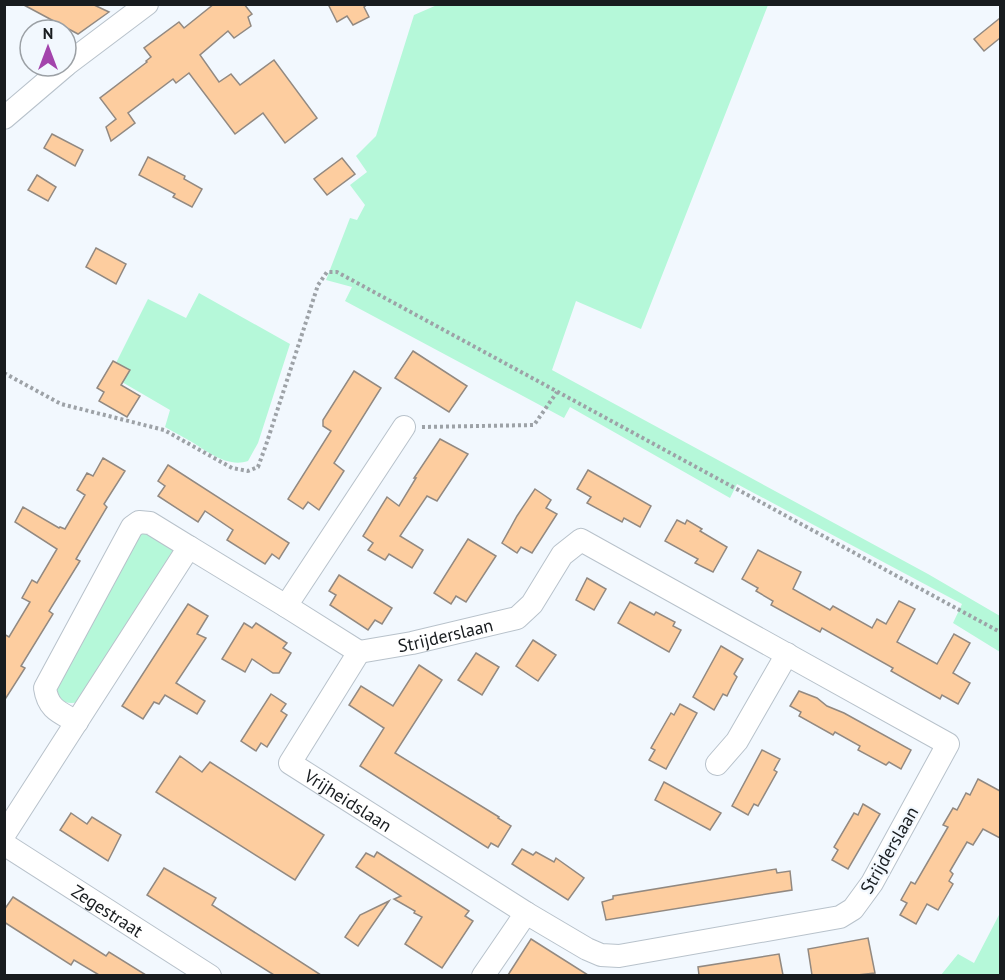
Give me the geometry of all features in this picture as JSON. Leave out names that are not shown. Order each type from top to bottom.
[{"type":"street","points":[[78,56],[147,4]]},
{"type":"street","points":[[4,118],[51,78]]},
{"type":"street","points":[[286,606],[404,427]]},
{"type":"street","points":[[77,722],[57,711],[47,700],[45,687],[132,527],[139,522],[150,523],[359,652]]},
{"type":"street","name":"Strijderslaan","points":[[359,652],[412,644],[517,618],[532,604],[562,555],[581,540],[948,744],[872,883],[853,909],[840,917],[619,956],[601,955],[587,949],[526,913]]},
{"type":"street","points":[[4,835],[189,548]]},
{"type":"street","name":"Vrijheidslaan","points":[[359,652],[290,762],[526,913]]},
{"type":"street","points":[[717,764],[737,741],[788,654]]},
{"type":"street","name":"Zegestraat","points":[[4,844],[210,975]]},
{"type":"street","points":[[483,975],[526,913]]},
{"type":"path","points":[[4,373],[61,404],[164,430],[232,468],[248,471],[258,467],[318,285],[327,272],[337,272],[1000,632]]},
{"type":"path","points":[[404,427],[534,425],[557,392]]},
{"type":"green space","points":[[437,5],[768,5],[641,329],[576,301],[552,370],[928,574],[1000,616],[1000,652],[953,623],[962,604],[737,484],[730,498],[570,407],[564,418],[345,301],[352,287],[326,280],[350,218],[357,220],[365,205],[350,185],[367,172],[356,156],[376,136],[414,15]]},
{"type":"green space","points":[[199,293],[290,344],[258,443],[248,461],[240,463],[225,460],[165,427],[170,410],[110,375],[148,299],[186,318]]},
{"type":"green space","points":[[142,530],[172,547],[172,556],[78,702],[66,702],[58,695],[57,686]]},
{"type":"green space","points":[[1000,913],[1000,975],[941,975],[958,954],[974,963]]},
{"type":"building","points":[[22,4],[92,4],[109,12],[78,34],[78,18],[48,18]]},
{"type":"building","points":[[214,4],[244,4],[252,14],[248,17],[251,26],[234,38],[228,31],[200,55],[219,82],[231,74],[240,85],[274,60],[317,118],[285,143],[263,113],[235,134],[189,73],[176,83],[173,79],[128,113],[135,123],[111,141],[106,127],[116,119],[100,98],[147,62],[151,57],[144,48],[179,22],[184,28]]},
{"type":"building","points":[[328,4],[368,4],[364,7],[369,17],[353,25],[347,16],[337,22]]},
{"type":"building","points":[[1000,18],[1000,38],[984,51],[974,39]]},
{"type":"building","points":[[52,134],[83,150],[75,166],[44,148]]},
{"type":"building","points":[[148,157],[185,176],[184,179],[202,189],[192,207],[173,197],[175,194],[139,175]]},
{"type":"building","points":[[342,158],[355,174],[327,195],[314,179]]},
{"type":"building","points":[[37,175],[56,187],[48,201],[28,190]]},
{"type":"building","points":[[96,248],[126,264],[116,284],[86,267]]},
{"type":"building","points":[[413,351],[467,386],[449,412],[395,378]]},
{"type":"building","points":[[113,361],[130,370],[121,385],[140,396],[127,417],[99,401],[104,392],[97,388]]},
{"type":"building","points":[[354,371],[381,388],[334,463],[344,471],[319,510],[308,502],[303,509],[288,499],[331,431],[323,426],[323,420]]},
{"type":"building","points":[[440,439],[468,454],[437,501],[427,496],[400,536],[423,550],[412,568],[389,554],[385,560],[368,550],[373,543],[363,536],[387,497],[399,506],[416,478],[414,478]]},
{"type":"building","points":[[103,458],[125,471],[104,504],[107,507],[76,559],[80,561],[49,611],[53,614],[21,666],[25,668],[4,701],[4,634],[9,637],[30,602],[22,598],[32,580],[37,583],[57,549],[15,522],[23,507],[59,528],[65,529],[85,495],[77,490],[87,473],[93,476]]},
{"type":"building","points":[[168,465],[289,543],[279,559],[272,554],[265,564],[227,540],[233,530],[205,511],[198,522],[158,496],[165,486],[158,481]]},
{"type":"building","points":[[588,470],[651,506],[640,527],[624,518],[622,522],[587,503],[591,497],[577,489]]},
{"type":"building","points":[[535,489],[551,500],[546,508],[557,514],[532,553],[521,547],[517,553],[502,543]]},
{"type":"building","points":[[677,520],[685,524],[687,520],[702,529],[700,531],[727,547],[713,572],[695,563],[698,559],[665,541]]},
{"type":"building","points":[[468,539],[496,556],[466,602],[456,596],[451,604],[434,593]]},
{"type":"building","points":[[758,550],[801,572],[793,589],[830,610],[833,606],[872,628],[877,619],[886,624],[899,601],[915,609],[897,642],[937,664],[954,634],[970,643],[953,673],[970,683],[958,704],[942,695],[940,699],[891,671],[893,668],[822,628],[820,632],[771,605],[773,601],[756,591],[758,588],[742,579]]},
{"type":"building","points":[[339,575],[392,608],[382,624],[375,620],[368,630],[330,605],[336,595],[329,591]]},
{"type":"building","points":[[587,578],[606,589],[594,610],[576,600]]},
{"type":"building","points":[[630,602],[654,615],[656,612],[675,622],[673,626],[681,630],[669,652],[618,623]]},
{"type":"building","points":[[188,604],[208,616],[197,634],[206,638],[176,683],[205,701],[197,714],[165,695],[159,704],[154,702],[143,719],[122,706]]},
{"type":"building","points":[[244,623],[252,628],[256,623],[287,643],[283,648],[291,653],[279,673],[273,673],[252,659],[245,672],[222,659]]},
{"type":"building","points":[[533,640],[556,655],[538,681],[516,666]]},
{"type":"building","points":[[721,646],[743,659],[734,674],[737,677],[727,696],[723,694],[714,710],[693,697]]},
{"type":"building","points":[[476,653],[499,667],[482,695],[458,680]]},
{"type":"building","points":[[419,665],[442,680],[395,753],[511,826],[498,847],[491,843],[488,848],[360,766],[384,728],[349,705],[361,686],[393,706]]},
{"type":"building","points":[[799,691],[817,698],[827,706],[911,750],[901,769],[889,762],[886,765],[858,750],[860,746],[835,732],[833,735],[799,716],[801,712],[790,706]]},
{"type":"building","points":[[271,694],[286,704],[281,711],[287,715],[267,747],[261,743],[256,751],[241,741]]},
{"type":"building","points":[[680,704],[697,713],[666,769],[649,760],[655,750],[651,748],[671,713],[674,715]]},
{"type":"building","points":[[762,750],[780,759],[774,770],[777,772],[758,806],[754,804],[748,815],[732,806]]},
{"type":"building","points":[[180,756],[202,772],[210,762],[324,835],[295,880],[156,792]]},
{"type":"building","points":[[978,779],[1000,791],[1000,838],[983,829],[973,845],[967,842],[950,871],[953,874],[949,881],[953,884],[938,910],[927,904],[916,924],[900,915],[907,903],[901,900],[911,882],[915,884],[948,827],[943,825],[953,808],[957,810],[966,793],[970,795]]},
{"type":"building","points":[[664,782],[721,813],[710,830],[655,800]]},
{"type":"building","points":[[863,804],[880,814],[848,869],[832,860],[838,850],[834,847],[854,813],[858,815]]},
{"type":"building","points":[[71,813],[87,824],[92,817],[121,835],[108,861],[60,830]]},
{"type":"building","points":[[522,849],[533,855],[536,852],[554,862],[556,858],[584,878],[568,900],[512,864]]},
{"type":"building","points":[[377,852],[469,911],[465,916],[473,921],[442,968],[405,944],[422,917],[394,899],[401,896],[356,867],[366,853],[374,857]]},
{"type":"building","points":[[164,868],[216,898],[212,905],[321,975],[274,975],[147,895]]},
{"type":"building","points":[[776,869],[777,873],[790,871],[792,890],[606,920],[602,902],[613,899],[613,896]]},
{"type":"building","points":[[13,897],[106,956],[109,952],[146,975],[99,975],[74,960],[71,965],[4,922],[4,910]]},
{"type":"building","points":[[389,901],[358,946],[345,937],[360,915]]},
{"type":"building","points":[[868,938],[875,973],[812,975],[808,949]]},
{"type":"building","points":[[531,939],[588,975],[508,975]]},
{"type":"building","points":[[779,954],[783,975],[699,975],[698,967]]}]
